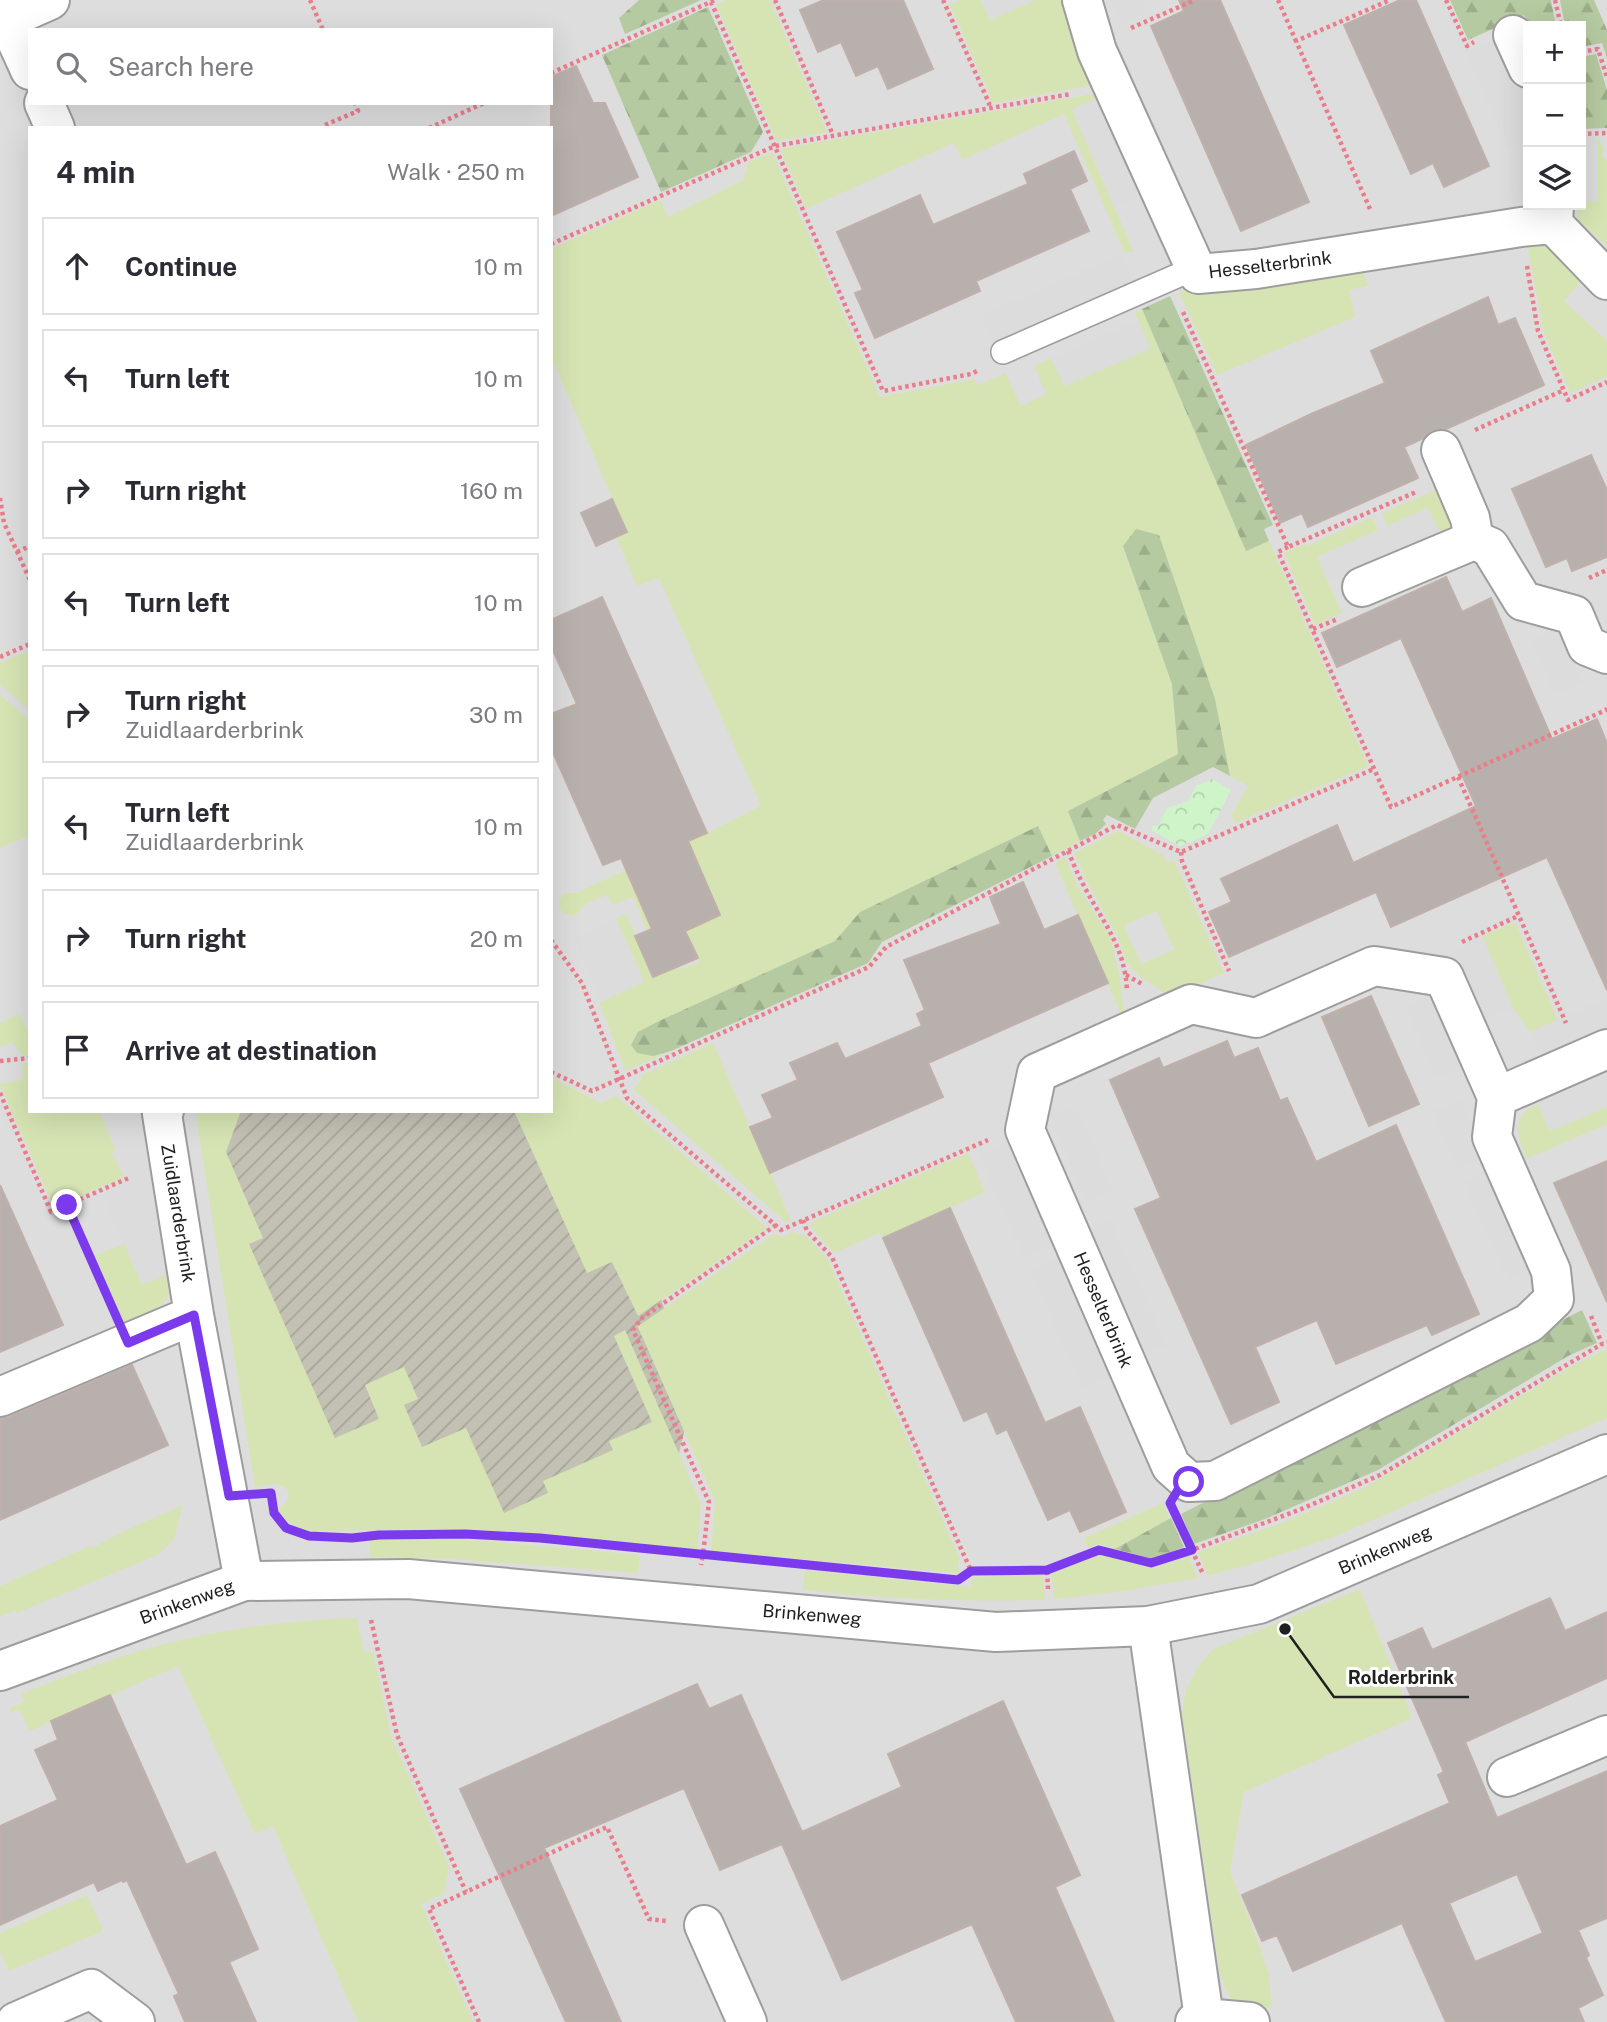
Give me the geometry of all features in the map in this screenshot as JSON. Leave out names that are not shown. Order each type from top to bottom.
[{"type":"street","points":[[28,66],[4,12],[50,0]]},
{"type":"street","name":"Hesselterbrink","points":[[1082,0],[1095,44],[1182,273],[1256,269],[1380,250],[1543,218]]},
{"type":"street","points":[[45,105],[54,126]]},
{"type":"street","points":[[1543,218],[1607,279]]},
{"type":"street","points":[[1447,463],[1470,518],[1474,540]]},
{"type":"street","points":[[1362,587],[1474,540],[1490,547],[1523,601],[1574,615],[1587,646],[1607,654]]},
{"type":"street","points":[[1025,1130],[1037,1073],[1191,1004],[1256,1018],[1374,966],[1444,977],[1497,1097],[1492,1137],[1552,1270],[1554,1299],[1529,1323],[1215,1480],[1189,1482],[1185,1478]]},
{"type":"street","points":[[1497,1097],[1594,1055]]},
{"type":"street","name":"Zuidlaarderbrink","points":[[163,1113],[194,1315],[244,1581]]},
{"type":"street","name":"Hesselterbrink","points":[[1025,1130],[1171,1466],[1185,1478]]},
{"type":"street","points":[[0,1397],[194,1315]]},
{"type":"street","name":"Brinkenweg","points":[[0,1671],[244,1581],[408,1579],[996,1632],[1148,1626],[1259,1604],[1607,1454]]},
{"type":"street","points":[[1148,1626],[1200,2020],[1250,2022]]},
{"type":"street","points":[[1507,1777],[1607,1735]]},
{"type":"street","points":[[704,1925],[747,2022]]},
{"type":"street","points":[[16,2022],[91,1989],[135,2022]]},
{"type":"lane","points":[[1003,352],[1182,273]]},
{"type":"path","points":[[310,0],[322,28]]},
{"type":"path","points":[[775,0],[833,135]]},
{"type":"path","points":[[943,0],[989,108]]},
{"type":"path","points":[[1095,44],[1195,0]]},
{"type":"path","points":[[1278,0],[1379,230],[1380,250]]},
{"type":"path","points":[[1296,41],[1391,0]]},
{"type":"path","points":[[1555,0],[1559,21]]},
{"type":"path","points":[[553,72],[713,1],[883,391],[971,374],[985,368],[1003,352]]},
{"type":"path","points":[[1586,51],[1598,49],[1607,77]]},
{"type":"path","points":[[553,243],[775,146],[1097,89],[1111,82]]},
{"type":"path","points":[[326,126],[358,111],[356,105]]},
{"type":"path","points":[[433,126],[480,105]]},
{"type":"path","points":[[1586,134],[1607,133]]},
{"type":"path","points":[[1543,218],[1538,331],[1569,400],[1607,382]]},
{"type":"path","points":[[1182,273],[1288,547]]},
{"type":"path","points":[[1564,390],[1453,440],[1447,463],[1278,552],[1391,807],[1607,708]]},
{"type":"path","points":[[0,498],[4,523],[28,575]]},
{"type":"path","points":[[18,552],[28,547]]},
{"type":"path","points":[[0,657],[28,645]]},
{"type":"path","points":[[553,1073],[592,1091],[869,968],[886,947],[1117,825],[1181,852],[1374,769]]},
{"type":"path","points":[[1458,777],[1518,916],[1594,1055]]},
{"type":"path","points":[[1068,851],[1083,885],[1115,939],[1123,962],[1127,1002],[1137,1029]]},
{"type":"path","points":[[1181,852],[1182,861],[1229,970],[1218,1011]]},
{"type":"path","points":[[1435,976],[1452,946],[1518,916]]},
{"type":"path","points":[[553,943],[582,983],[627,1098],[781,1230],[1000,1134],[1025,1130]]},
{"type":"path","points":[[0,1062],[28,1058]]},
{"type":"path","points":[[0,1093],[51,1212],[170,1160]]},
{"type":"path","points":[[67,1205],[128,1343]]},
{"type":"path","points":[[803,1220],[807,1231],[832,1257],[971,1571]]},
{"type":"path","points":[[695,1605],[709,1503],[633,1330],[642,1318],[776,1225]]},
{"type":"path","points":[[466,1892],[397,1735],[373,1626],[359,1580],[352,1538],[465,1534],[540,1538],[958,1580],[971,1571],[1047,1570],[1099,1550],[1151,1563],[1299,1510],[1380,1475],[1602,1343]]},
{"type":"path","points":[[1185,1478],[1170,1503],[1204,1577],[1212,1614]]},
{"type":"path","points":[[229,1496],[271,1493],[274,1513],[286,1528],[309,1536],[330,1537]]},
{"type":"path","points":[[1047,1570],[1051,1630]]},
{"type":"path","points":[[479,2022],[429,1909],[607,1827],[649,1919],[704,1925]]},
{"type":"shaded area","points":[[0,0],[1607,0],[1607,2022],[0,2022]]},
{"type":"shaded area","points":[[981,0],[1036,0],[990,20]]},
{"type":"shaded area","points":[[1111,0],[1141,0],[1147,13],[1121,24]]},
{"type":"shaded area","points":[[1494,39],[1523,106],[1523,140],[1508,148],[1465,51]]},
{"type":"shaded area","points":[[1099,97],[1144,196],[1115,208],[1072,109]]},
{"type":"shaded area","points":[[1586,137],[1598,137],[1598,202],[1586,202]]},
{"type":"shaded area","points":[[1121,254],[1133,282],[993,344],[981,316]]},
{"type":"shaded area","points":[[1138,320],[1150,349],[1064,386],[1051,358]]},
{"type":"shaded area","points":[[1428,508],[1440,533],[1328,582],[1317,557]]},
{"type":"shaded area","points":[[1558,628],[1584,683],[1555,696],[1531,640]]},
{"type":"shaded area","points":[[616,918],[644,982],[601,1002],[574,938]]},
{"type":"shaded area","points":[[1482,936],[1513,1008],[1485,1020],[1454,949]]},
{"type":"shaded area","points":[[1433,995],[1464,1066],[1436,1077],[1405,1007]]},
{"type":"shaded area","points":[[1607,998],[1607,1032],[1542,1061],[1530,1032]]},
{"type":"shaded area","points":[[1607,1073],[1607,1107],[1550,1131],[1538,1104]]},
{"type":"shaded area","points":[[1460,1099],[1486,1157],[1458,1169],[1432,1111]]},
{"type":"shaded area","points":[[1076,1104],[1113,1190],[1086,1201],[1049,1115]]},
{"type":"shaded area","points":[[100,1113],[145,1113],[169,1274],[142,1284],[102,1194],[127,1182],[112,1152],[116,1150]]},
{"type":"shaded area","points":[[214,1113],[549,1113],[628,1208],[694,1390],[672,1483],[517,1525],[275,1447]]},
{"type":"shaded area","points":[[1007,1143],[1052,1246],[1024,1258],[979,1155]]},
{"type":"shaded area","points":[[1492,1169],[1536,1268],[1508,1281],[1463,1181]]},
{"type":"shaded area","points":[[1110,1219],[1167,1345],[1142,1356],[1086,1229]]},
{"type":"shaded area","points":[[1057,1258],[1110,1377],[1083,1389],[1030,1270]]},
{"type":"green space","points":[[639,0],[701,0],[625,34],[619,18]]},
{"type":"green space","points":[[726,0],[770,0],[827,132],[776,141],[716,5]]},
{"type":"green space","points":[[960,0],[981,0],[990,20],[1036,0],[1068,0],[1094,85],[993,103],[950,5]]},
{"type":"green space","points":[[1450,0],[1551,0],[1555,21],[1527,21],[1524,15],[1468,40]]},
{"type":"green space","points":[[1560,0],[1594,0],[1607,30],[1607,58],[1602,43],[1586,46],[1586,21],[1564,21]]},
{"type":"green space","points":[[708,7],[763,132],[751,152],[661,192],[602,55]]},
{"type":"green space","points":[[1596,54],[1607,90],[1607,128],[1586,129],[1586,56]]},
{"type":"green space","points":[[1098,93],[1099,97],[1072,110],[1134,252],[1124,252],[1064,114],[962,160],[954,143],[806,209],[780,149]]},
{"type":"green space","points":[[1598,137],[1604,149],[1602,156],[1607,160],[1607,246],[1577,219],[1577,210],[1586,210],[1586,202],[1598,202]]},
{"type":"green space","points":[[772,152],[880,397],[974,379],[978,385],[1005,373],[1021,406],[1046,394],[1034,366],[1051,358],[1065,386],[1150,348],[1135,313],[1142,309],[1246,551],[1269,541],[1368,766],[1235,823],[1231,815],[1248,786],[1230,776],[1215,699],[1159,536],[1123,546],[1172,684],[1178,754],[1068,811],[1080,841],[1052,856],[1038,826],[861,912],[835,941],[638,1032],[653,1056],[671,1051],[625,1071],[599,1002],[644,981],[616,918],[626,914],[653,977],[676,967],[678,970],[699,962],[685,931],[720,915],[647,931],[633,897],[613,905],[607,895],[583,905],[578,913],[571,916],[562,912],[559,904],[561,898],[565,893],[576,893],[761,806],[659,578],[637,586],[616,537],[627,532],[553,361],[553,248],[660,200],[668,217],[743,180],[749,162]]},
{"type":"green space","points":[[1526,238],[1541,239],[1585,277],[1564,301],[1607,341],[1607,376],[1570,393],[1543,330]]},
{"type":"green space","points":[[1359,264],[1369,286],[1349,290],[1355,317],[1217,375],[1179,292],[1186,292]]},
{"type":"green space","points":[[1170,296],[1273,525],[1264,529],[1269,541],[1246,551],[1142,309]]},
{"type":"green space","points":[[1438,489],[1455,526],[1440,533],[1428,508],[1387,526],[1382,513]]},
{"type":"green space","points":[[1372,517],[1378,530],[1317,557],[1342,613],[1315,625],[1284,553],[1305,544],[1307,546]]},
{"type":"green space","points":[[1136,529],[1159,535],[1215,699],[1230,776],[1213,767],[1153,798],[1135,829],[1107,815],[1103,820],[1106,824],[1095,834],[1080,841],[1068,811],[1178,754],[1172,684],[1123,546]]},
{"type":"green space","points":[[28,651],[28,708],[0,685],[0,663]]},
{"type":"green space","points":[[0,695],[28,719],[28,836],[0,848]]},
{"type":"green space","points":[[1212,779],[1231,790],[1208,834],[1180,846],[1151,830],[1154,825],[1158,826],[1167,808],[1188,801],[1196,786]]},
{"type":"green space","points":[[1038,826],[1052,856],[882,942],[868,963],[671,1051],[653,1056],[637,1053],[631,1045],[638,1032],[659,1021],[835,941],[860,912]]},
{"type":"green space","points":[[1118,831],[1163,855],[1167,863],[1174,860],[1224,973],[1171,997],[1139,976],[1127,963],[1118,938],[1074,853]],"holes":[[[1157,911],[1174,950],[1141,964],[1124,925]]]},
{"type":"green space","points":[[1065,857],[1078,887],[1111,939],[1120,978],[1123,1019],[1055,863]]},
{"type":"green space","points":[[1515,922],[1558,1020],[1530,1032],[1513,1008],[1482,936]]},
{"type":"green space","points":[[20,1014],[28,1032],[28,1055],[23,1056],[12,1042],[0,1047],[0,1023]]},
{"type":"green space","points":[[713,1043],[791,1220],[786,1222],[633,1089],[642,1079],[640,1076]]},
{"type":"green space","points":[[28,1063],[28,1113],[100,1113],[116,1151],[112,1153],[124,1177],[54,1207],[0,1086],[23,1080],[22,1064]]},
{"type":"green space","points":[[553,1078],[601,1103],[616,1096],[767,1228],[638,1316],[612,1262],[587,1273],[515,1113],[553,1113]]},
{"type":"green space","points":[[1538,1104],[1550,1131],[1607,1107],[1607,1124],[1527,1159],[1518,1127],[1523,1114]]},
{"type":"green space","points":[[197,1113],[240,1113],[226,1152],[263,1238],[249,1244],[335,1438],[379,1419],[365,1385],[404,1367],[418,1399],[404,1405],[422,1447],[466,1428],[504,1513],[548,1493],[543,1481],[613,1450],[609,1441],[652,1422],[614,1336],[625,1330],[701,1504],[697,1550],[461,1529],[312,1531],[296,1527],[288,1521],[277,1509],[287,1500],[287,1489],[276,1484],[255,1487]]},
{"type":"green space","points":[[968,1153],[985,1192],[883,1238],[880,1233],[834,1253],[810,1223]]},
{"type":"green space","points":[[794,1232],[806,1236],[828,1260],[959,1557],[958,1573],[711,1551],[715,1501],[637,1325],[774,1234],[784,1237]]},
{"type":"green space","points":[[124,1244],[142,1284],[169,1274],[170,1285],[164,1302],[158,1307],[124,1323],[95,1255]]},
{"type":"green space","points":[[1582,1310],[1597,1343],[1568,1356],[1378,1470],[1265,1519],[1194,1544],[1181,1514]]},
{"type":"green space","points":[[1607,1349],[1607,1418],[1334,1537],[1208,1576],[1198,1552],[1282,1523],[1364,1488],[1572,1366]]},
{"type":"green space","points":[[1163,1503],[1170,1519],[1115,1549],[1098,1544],[1088,1548],[1084,1538]]},
{"type":"green space","points":[[183,1505],[174,1539],[158,1555],[17,1613],[16,1610],[0,1617],[0,1586],[90,1546],[92,1548]]},
{"type":"green space","points":[[1171,1518],[1184,1547],[1153,1559],[1115,1549]]},
{"type":"green space","points":[[369,1539],[462,1539],[640,1555],[638,1573],[451,1559],[370,1557]]},
{"type":"green space","points":[[1100,1554],[1153,1569],[1188,1556],[1198,1578],[1119,1592],[1054,1599],[1052,1574]]},
{"type":"green space","points":[[805,1570],[971,1587],[973,1577],[1043,1575],[1045,1600],[924,1599],[803,1590]]},
{"type":"green space","points":[[1360,1589],[1412,1718],[1244,1792],[1230,1871],[1269,1975],[1272,2009],[1235,2003],[1220,1975],[1182,1712],[1186,1689],[1197,1668],[1213,1649]]},
{"type":"green space","points":[[357,1618],[364,1652],[373,1651],[391,1736],[449,1867],[444,1894],[421,1904],[473,2022],[358,2022],[273,1826],[255,1834],[178,1666],[30,1731],[20,1710],[10,1712],[11,1708],[24,1702],[21,1694],[143,1650],[249,1627]]},
{"type":"green space","points":[[87,1895],[103,1931],[9,1971],[0,1951],[0,1933]]},
{"type":"building","points":[[824,0],[903,0],[933,69],[888,89],[878,66],[856,76],[841,42],[818,52],[800,10]]},
{"type":"building","points":[[1179,0],[1220,0],[1309,202],[1241,231],[1151,26],[1184,11]]},
{"type":"building","points":[[1400,0],[1416,0],[1489,166],[1444,187],[1433,163],[1411,174],[1344,25]]},
{"type":"building","points":[[576,66],[593,103],[605,103],[638,177],[553,215],[551,105],[553,76]]},
{"type":"building","points":[[1074,151],[1087,181],[1070,189],[1089,231],[976,281],[980,291],[875,338],[855,293],[863,290],[837,232],[920,195],[933,225],[1028,184],[1024,174]]},
{"type":"building","points":[[1488,297],[1498,325],[1515,318],[1544,385],[1446,429],[1432,430],[1422,439],[1404,447],[1418,478],[1308,527],[1302,513],[1280,523],[1246,445],[1385,383],[1371,351]]},
{"type":"building","points":[[1591,455],[1607,490],[1607,557],[1572,571],[1567,558],[1546,567],[1512,489]]},
{"type":"building","points":[[612,499],[627,532],[596,546],[581,513]]},
{"type":"building","points":[[1446,577],[1462,612],[1491,598],[1552,739],[1597,719],[1607,743],[1607,990],[1547,857],[1391,927],[1376,892],[1229,957],[1209,912],[1232,902],[1221,879],[1337,825],[1353,863],[1476,806],[1401,638],[1337,667],[1322,633]]},
{"type":"building","points":[[602,597],[707,833],[688,841],[720,915],[685,931],[698,958],[653,977],[635,936],[652,929],[621,858],[603,865],[553,752],[553,713],[577,704],[553,650],[553,619]]},
{"type":"building","points":[[1023,882],[1044,930],[1078,915],[1108,983],[928,1063],[943,1097],[770,1173],[750,1127],[773,1118],[762,1095],[798,1080],[790,1063],[837,1043],[845,1059],[922,1026],[917,1014],[925,1010],[904,960],[1001,924],[990,897]]},
{"type":"building","points":[[1371,996],[1419,1104],[1369,1126],[1322,1017]]},
{"type":"building","points":[[1227,1041],[1234,1058],[1258,1048],[1280,1101],[1287,1098],[1316,1162],[1396,1125],[1479,1314],[1432,1335],[1427,1325],[1336,1364],[1317,1320],[1255,1347],[1279,1402],[1231,1424],[1135,1209],[1161,1198],[1110,1080],[1159,1058],[1163,1068]]},
{"type":"building","points":[[1607,1161],[1607,1302],[1554,1183]]},
{"type":"building","points":[[0,1185],[63,1325],[0,1352]]},
{"type":"building","points":[[950,1208],[1045,1423],[1080,1407],[1126,1512],[1080,1532],[1070,1510],[1048,1520],[1007,1429],[997,1434],[987,1411],[964,1421],[883,1238]]},
{"type":"building","points":[[132,1365],[168,1445],[0,1520],[0,1419]]},
{"type":"building","points":[[1550,1598],[1565,1631],[1607,1612],[1607,1678],[1465,1742],[1497,1818],[1607,1771],[1607,1918],[1578,1930],[1589,1955],[1586,1958],[1603,1995],[1578,2008],[1584,2022],[1446,2022],[1402,1923],[1293,1971],[1277,1935],[1262,1941],[1242,1895],[1450,1803],[1438,1775],[1444,1772],[1388,1643],[1422,1628],[1432,1650]],"holes":[[[1517,1874],[1543,1933],[1475,1962],[1449,1903]]]},
{"type":"building","points":[[697,1684],[709,1709],[741,1695],[802,1832],[902,1787],[888,1754],[1003,1701],[1080,1875],[1055,1887],[1114,2022],[1016,2022],[972,1924],[842,1980],[782,1844],[720,1870],[684,1788],[544,1848],[621,2022],[566,2022],[460,1789]]},
{"type":"building","points":[[110,1695],[186,1865],[215,1852],[230,1885],[258,1949],[229,1962],[256,2022],[185,2022],[174,1996],[179,1994],[127,1880],[98,1891],[94,1882],[0,1925],[0,1826],[58,1800],[35,1750],[58,1740],[51,1721]]},
{"type":"place","name":"Rolderbrink","points":[[1285,1629]]},
{"type":"route","points":[[67,1205],[128,1343],[194,1315],[229,1496],[271,1493],[274,1513],[286,1528],[309,1536],[352,1538],[465,1534],[540,1538],[958,1580],[971,1571],[1047,1570],[1099,1550],[1151,1563],[1192,1550],[1170,1503],[1185,1478],[1189,1482]]}]
